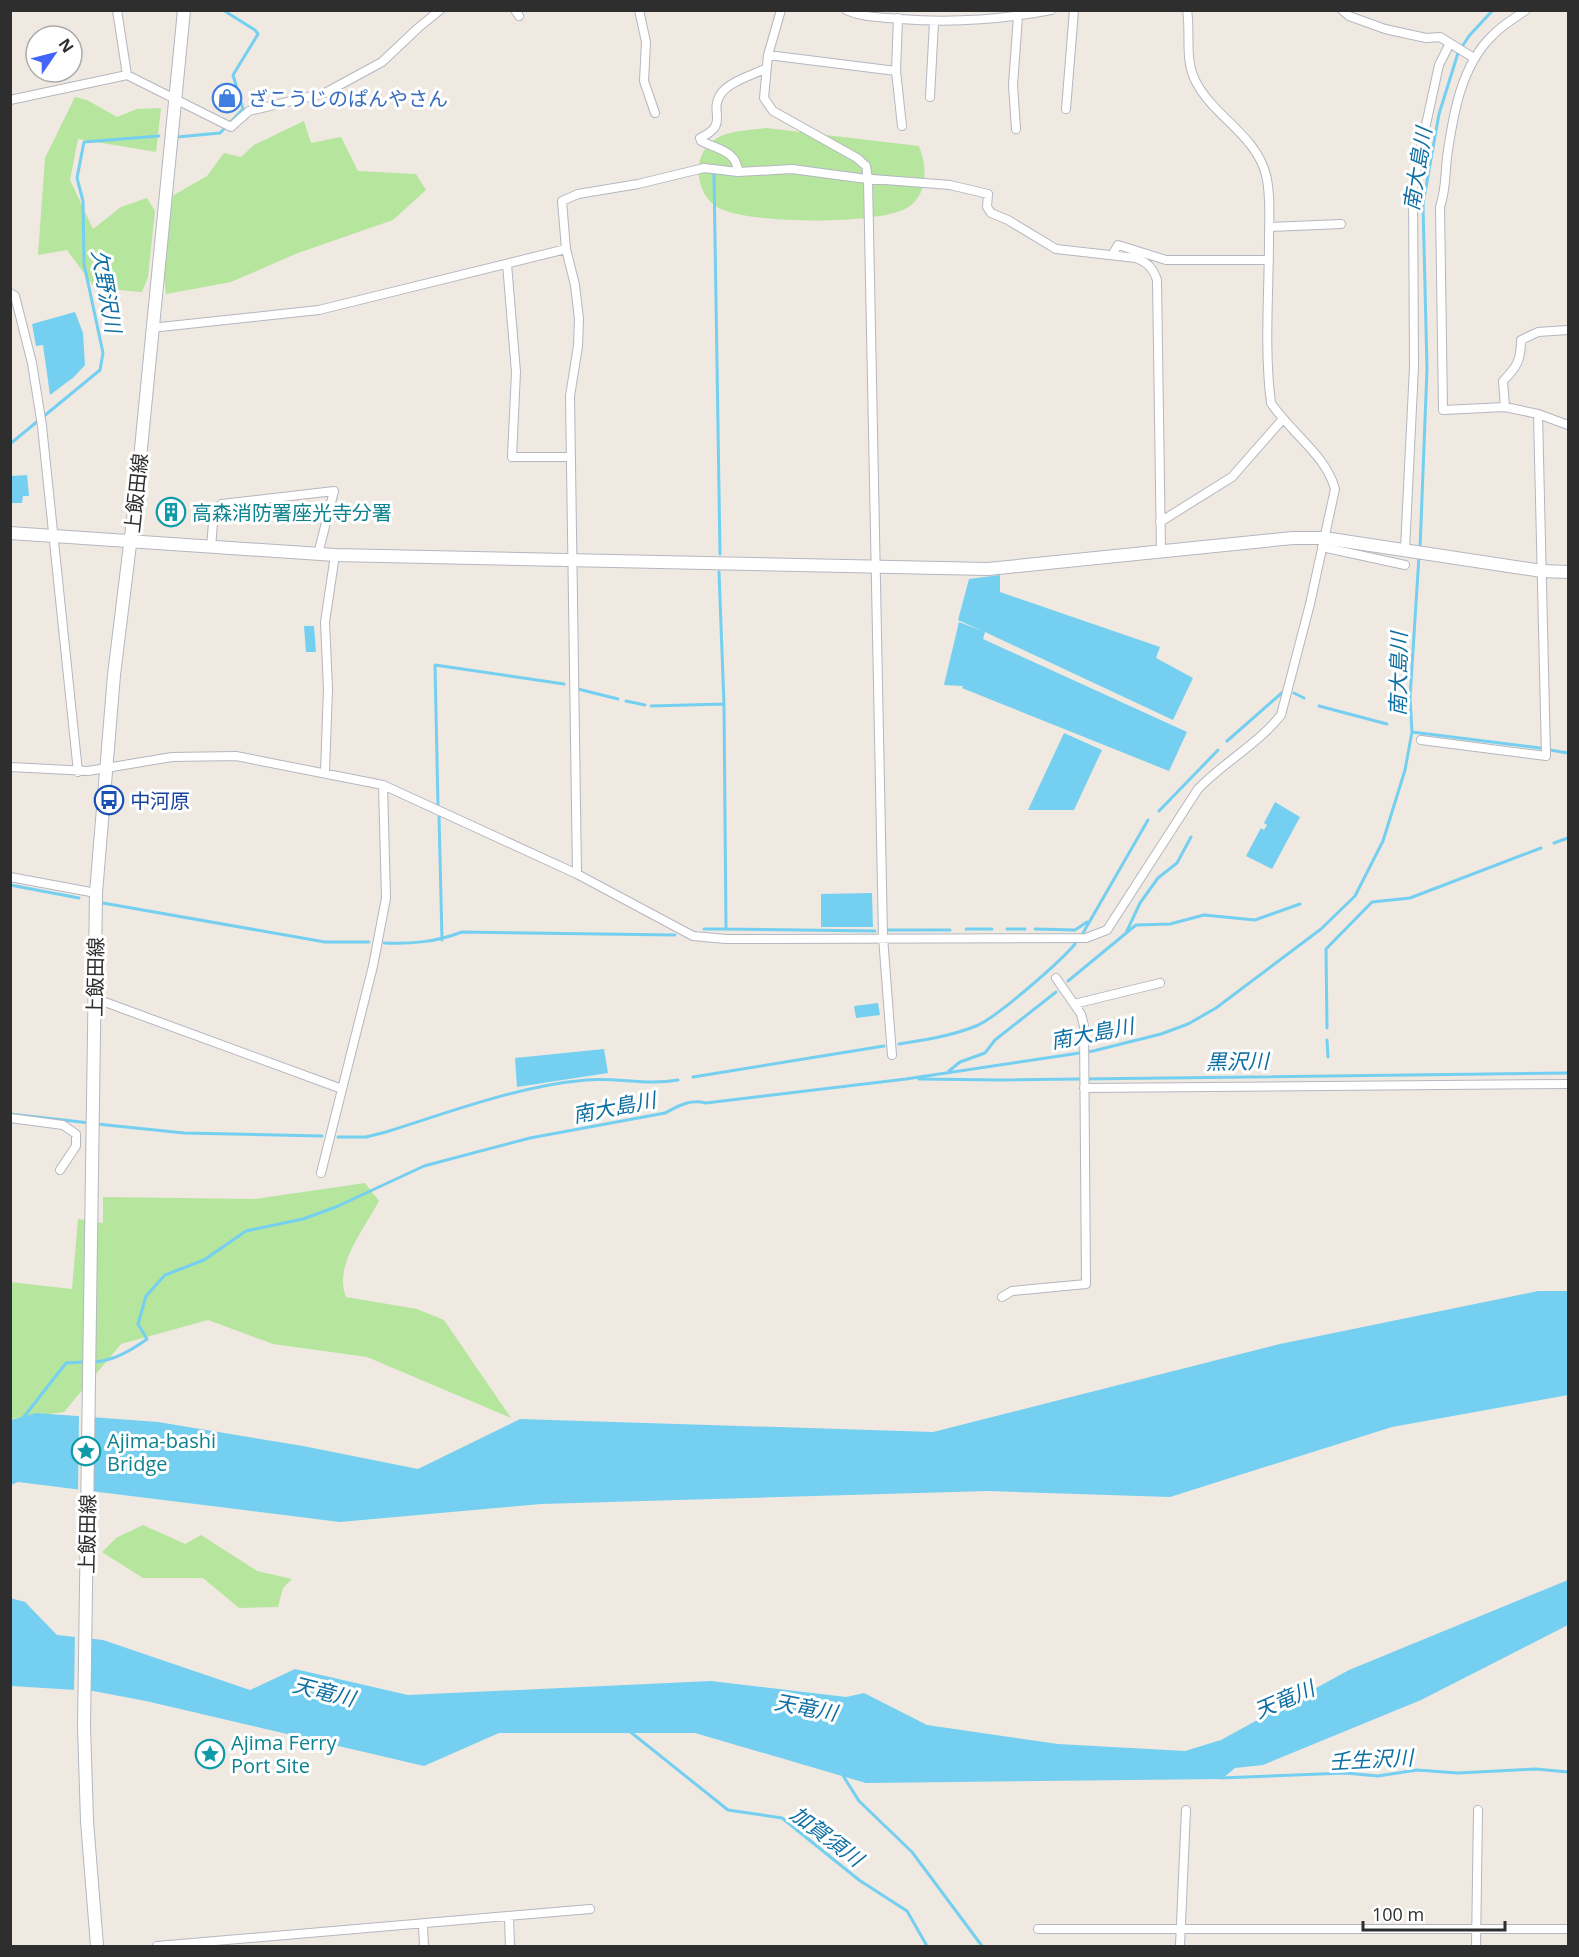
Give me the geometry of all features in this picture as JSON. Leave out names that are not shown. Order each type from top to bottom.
[{"type":"main road","name":"上飯田線","points":[[97,1947],[86,1799],[84,1717],[96,893],[114,675],[131,541],[184,10]]},
{"type":"main road","points":[[10,533],[335,555],[988,568],[1293,538],[1427,552],[1542,571],[1569,572]]},
{"type":"street","points":[[117,10],[127,75]]},
{"type":"street","points":[[10,100],[127,75],[231,127],[249,111],[325,93],[382,62],[440,10]]},
{"type":"street","points":[[639,10],[646,42],[644,81],[655,113]]},
{"type":"street","points":[[781,10],[765,69],[764,98],[772,111],[857,158],[866,166],[868,179],[883,937],[892,1055]]},
{"type":"street","points":[[846,10],[860,17],[934,22],[1018,16],[1051,10]]},
{"type":"street","points":[[1066,109],[1074,10]]},
{"type":"street","points":[[10,766],[78,772],[105,770],[172,757],[236,756],[383,785],[578,874],[693,936],[726,939],[1086,938],[1107,930],[1198,789],[1213,774],[1269,730],[1281,715],[1310,604],[1335,489],[1331,476],[1282,420],[1271,403],[1269,387],[1269,188],[1261,161],[1252,146],[1208,101],[1190,68],[1190,25],[1187,10]]},
{"type":"street","points":[[1342,10],[1349,16],[1384,29],[1426,38],[1440,37],[1472,57]]},
{"type":"street","points":[[1526,10],[1494,34],[1472,57],[1458,104],[1447,159],[1445,192],[1440,207],[1443,410],[1505,407],[1538,414],[1569,425]]},
{"type":"street","points":[[1016,129],[1013,85],[1018,16]]},
{"type":"street","points":[[898,18],[896,71],[902,126]]},
{"type":"street","points":[[930,97],[934,22]]},
{"type":"street","points":[[1406,550],[1414,367],[1413,184],[1438,65],[1453,46]]},
{"type":"street","points":[[768,56],[896,71]]},
{"type":"street","points":[[738,172],[736,160],[726,150],[701,141],[700,138],[714,130],[719,118],[718,101],[724,91],[765,69]]},
{"type":"street","points":[[578,874],[570,559],[570,396],[578,346],[579,319],[575,285],[566,249],[562,201],[578,194],[638,184],[704,168],[738,172],[792,169],[868,179],[950,185],[988,194],[987,207],[991,213],[1008,220],[1047,246],[1112,255],[1143,262],[1154,270],[1157,280],[1161,552]]},
{"type":"street","points":[[1269,227],[1341,224]]},
{"type":"street","points":[[1112,255],[1118,245],[1166,260],[1269,261]]},
{"type":"street","points":[[151,328],[319,310],[566,249]]},
{"type":"street","points":[[507,264],[516,372],[512,457],[570,457]]},
{"type":"street","points":[[10,293],[15,296],[32,363],[41,422],[78,772]]},
{"type":"street","points":[[1505,407],[1503,381],[1517,367],[1521,356],[1521,340],[1538,332],[1569,330]]},
{"type":"street","points":[[1421,740],[1546,756],[1538,414]]},
{"type":"street","points":[[1160,522],[1232,477],[1282,420]]},
{"type":"street","points":[[211,548],[214,510],[222,504],[334,491],[318,554]]},
{"type":"street","points":[[1323,542],[1405,565]]},
{"type":"street","points":[[325,772],[328,689],[325,622],[335,555]]},
{"type":"street","points":[[321,1173],[373,966],[386,898],[383,785]]},
{"type":"street","points":[[10,877],[96,893]]},
{"type":"street","points":[[1002,1297],[1012,1291],[1086,1284],[1086,1070],[1081,1014],[1056,978]]},
{"type":"street","points":[[1074,1004],[1160,983]]},
{"type":"street","points":[[102,1001],[342,1089]]},
{"type":"street","points":[[1085,1086],[1569,1084]]},
{"type":"street","points":[[10,1118],[63,1125],[76,1134],[76,1146],[60,1170]]},
{"type":"street","points":[[1180,1947],[1186,1810]]},
{"type":"street","points":[[1476,1947],[1478,1810]]},
{"type":"street","points":[[158,1947],[273,1942],[590,1909]]},
{"type":"street","points":[[509,1918],[510,1947]]},
{"type":"street","points":[[423,1926],[424,1947]]},
{"type":"street","points":[[1038,1929],[1569,1929]]},
{"type":"green space","points":[[75,97],[87,100],[117,117],[137,109],[161,108],[156,152],[78,139],[70,180],[93,229],[121,207],[147,198],[155,211],[148,277],[142,292],[95,288],[67,250],[38,255],[45,158]]},
{"type":"green space","points":[[304,121],[311,143],[341,137],[358,171],[416,174],[426,190],[393,220],[298,253],[231,282],[166,294],[164,275],[172,196],[207,176],[224,153],[241,157],[254,145]]},
{"type":"green space","points":[[766,128],[919,146],[925,171],[923,188],[907,208],[892,214],[843,220],[759,218],[721,209],[713,204],[701,187],[699,167],[706,148],[713,141],[725,135]]},
{"type":"green space","points":[[365,1183],[379,1201],[347,1260],[343,1285],[346,1297],[417,1309],[444,1320],[511,1418],[367,1357],[273,1344],[208,1320],[121,1344],[64,1412],[11,1419],[10,1282],[72,1289],[78,1219],[103,1223],[103,1197],[255,1199]]},
{"type":"green space","points":[[143,1525],[185,1544],[201,1535],[257,1571],[292,1579],[283,1588],[278,1607],[239,1608],[203,1578],[143,1578],[102,1552],[116,1538]]},
{"type":"water","points":[[75,312],[83,333],[85,365],[74,377],[50,395],[43,345],[36,346],[32,324]]},
{"type":"water","points":[[27,475],[29,496],[23,496],[22,503],[11,503],[11,476]]},
{"type":"water","points":[[1000,575],[1000,592],[1160,647],[1156,658],[1193,678],[1173,720],[985,632],[983,639],[1187,732],[1169,771],[962,688],[963,686],[944,685],[959,622],[982,631],[958,620],[969,579]]},
{"type":"water","points":[[304,626],[314,626],[316,652],[306,652]]},
{"type":"water","points":[[1064,733],[1102,750],[1074,810],[1028,810]]},
{"type":"water","points":[[1275,802],[1300,817],[1272,869],[1246,856],[1261,828],[1264,830],[1267,825],[1264,823]]},
{"type":"water","points":[[872,893],[873,927],[821,927],[821,894]]},
{"type":"water","points":[[878,1003],[880,1015],[856,1018],[854,1006]]},
{"type":"water","points":[[604,1049],[608,1073],[517,1087],[515,1058]]},
{"type":"water","points":[[1538,1291],[1568,1291],[1568,1395],[1392,1427],[1170,1497],[988,1491],[541,1504],[340,1522],[18,1482],[11,1485],[11,1420],[36,1413],[158,1422],[303,1446],[418,1469],[520,1419],[933,1432],[1280,1344]]},
{"type":"water","name":"天竜川","points":[[1568,1580],[1568,1625],[1421,1700],[1263,1765],[1235,1768],[1222,1779],[866,1783],[695,1733],[499,1733],[424,1766],[146,1701],[93,1691],[11,1686],[10,1598],[25,1602],[57,1635],[103,1640],[250,1690],[295,1669],[408,1695],[711,1681],[846,1697],[864,1693],[927,1725],[1058,1744],[1185,1751],[1221,1740],[1349,1670]]},
{"type":"pier","points":[[79,1413],[94,1414],[93,1494],[78,1492]]},
{"type":"pier","points":[[75,1634],[91,1636],[90,1694],[74,1693]]},
{"type":"waterway","name":"欠野沢川","points":[[177,137],[220,133],[243,109],[233,75],[258,34],[223,10]]},
{"type":"waterway","name":"南大島川","points":[[1420,549],[1427,369],[1423,204],[1439,114],[1458,53],[1469,36],[1493,10]]},
{"type":"waterway","name":"欠野沢川","points":[[10,444],[100,370],[103,353],[84,264],[83,201],[77,178],[84,142],[159,136]]},
{"type":"waterway","points":[[714,174],[720,554]]},
{"type":"waterway","name":"南大島川","points":[[92,1362],[121,1355],[147,1339],[138,1324],[146,1296],[165,1275],[204,1260],[246,1231],[303,1219],[336,1207],[424,1166],[530,1138],[665,1113],[690,1102],[706,1103],[906,1079],[1093,1051],[1161,1034],[1188,1024],[1216,1008],[1321,929],[1355,896],[1383,841],[1405,770],[1412,732],[1410,698],[1419,556]]},
{"type":"waterway","points":[[704,929],[726,929],[724,705],[719,572]]},
{"type":"waterway","points":[[438,807],[435,665],[564,684]]},
{"type":"waterway","points":[[578,689],[618,699]]},
{"type":"waterway","points":[[1227,741],[1284,691]]},
{"type":"waterway","points":[[1294,693],[1304,698]]},
{"type":"waterway","points":[[626,701],[645,705]]},
{"type":"waterway","points":[[651,706],[724,704]]},
{"type":"waterway","points":[[1319,706],[1387,724]]},
{"type":"waterway","points":[[1412,732],[1540,748]]},
{"type":"waterway","points":[[1159,811],[1218,750]]},
{"type":"waterway","points":[[1550,750],[1568,753]]},
{"type":"waterway","points":[[439,816],[442,940]]},
{"type":"waterway","points":[[1083,933],[1148,820]]},
{"type":"waterway","points":[[1126,933],[1140,903],[1158,878],[1177,863],[1191,837]]},
{"type":"waterway","points":[[1554,843],[1568,838]]},
{"type":"waterway","points":[[1327,1028],[1326,949],[1372,902],[1410,898],[1541,848]]},
{"type":"waterway","points":[[10,885],[79,898]]},
{"type":"waterway","points":[[103,903],[325,942],[369,942]]},
{"type":"waterway","points":[[1068,981],[1136,925],[1170,924],[1204,915],[1255,920],[1300,904]]},
{"type":"waterway","points":[[1035,929],[1075,930],[1087,922]]},
{"type":"waterway","points":[[726,929],[875,931]]},
{"type":"waterway","points":[[966,929],[992,929]]},
{"type":"waterway","points":[[1007,929],[1025,929]]},
{"type":"waterway","points":[[887,930],[950,930]]},
{"type":"waterway","points":[[384,943],[424,942],[462,932],[675,935]]},
{"type":"waterway","points":[[899,1044],[948,1035],[985,1021],[1027,989],[1075,944]]},
{"type":"waterway","points":[[949,1071],[960,1062],[985,1053],[995,1040],[1056,992]]},
{"type":"waterway","points":[[1327,1040],[1328,1057]]},
{"type":"waterway","points":[[693,1077],[884,1046]]},
{"type":"waterway","name":"黒沢川","points":[[919,1079],[1568,1073]]},
{"type":"waterway","points":[[338,1137],[366,1137],[484,1101],[561,1083],[598,1079],[655,1082],[678,1080]]},
{"type":"waterway","points":[[10,1114],[90,1123]]},
{"type":"waterway","points":[[97,1124],[184,1133],[322,1136]]},
{"type":"waterway","name":"南大島川","points":[[23,1418],[66,1363],[85,1362]]},
{"type":"waterway","name":"加賀須川","points":[[628,1730],[728,1810],[782,1818],[859,1880],[907,1911],[927,1946]]},
{"type":"waterway","name":"壬生沢川","points":[[1220,1778],[1345,1773],[1378,1776],[1417,1770],[1458,1773],[1536,1769],[1568,1772]]},
{"type":"waterway","points":[[842,1774],[859,1801],[912,1852],[982,1946]]},
{"type":"place","name":"ざこうじのぱんやさん","points":[[227,98]]},
{"type":"place","name":"高森消防署座光寺分署","points":[[171,512]]},
{"type":"place","name":"中河原","points":[[109,800]]},
{"type":"place","name":"Ajima-bashi Bridge","points":[[86,1451]]},
{"type":"place","name":"Ajima Ferry Port Site","points":[[210,1754]]}]
